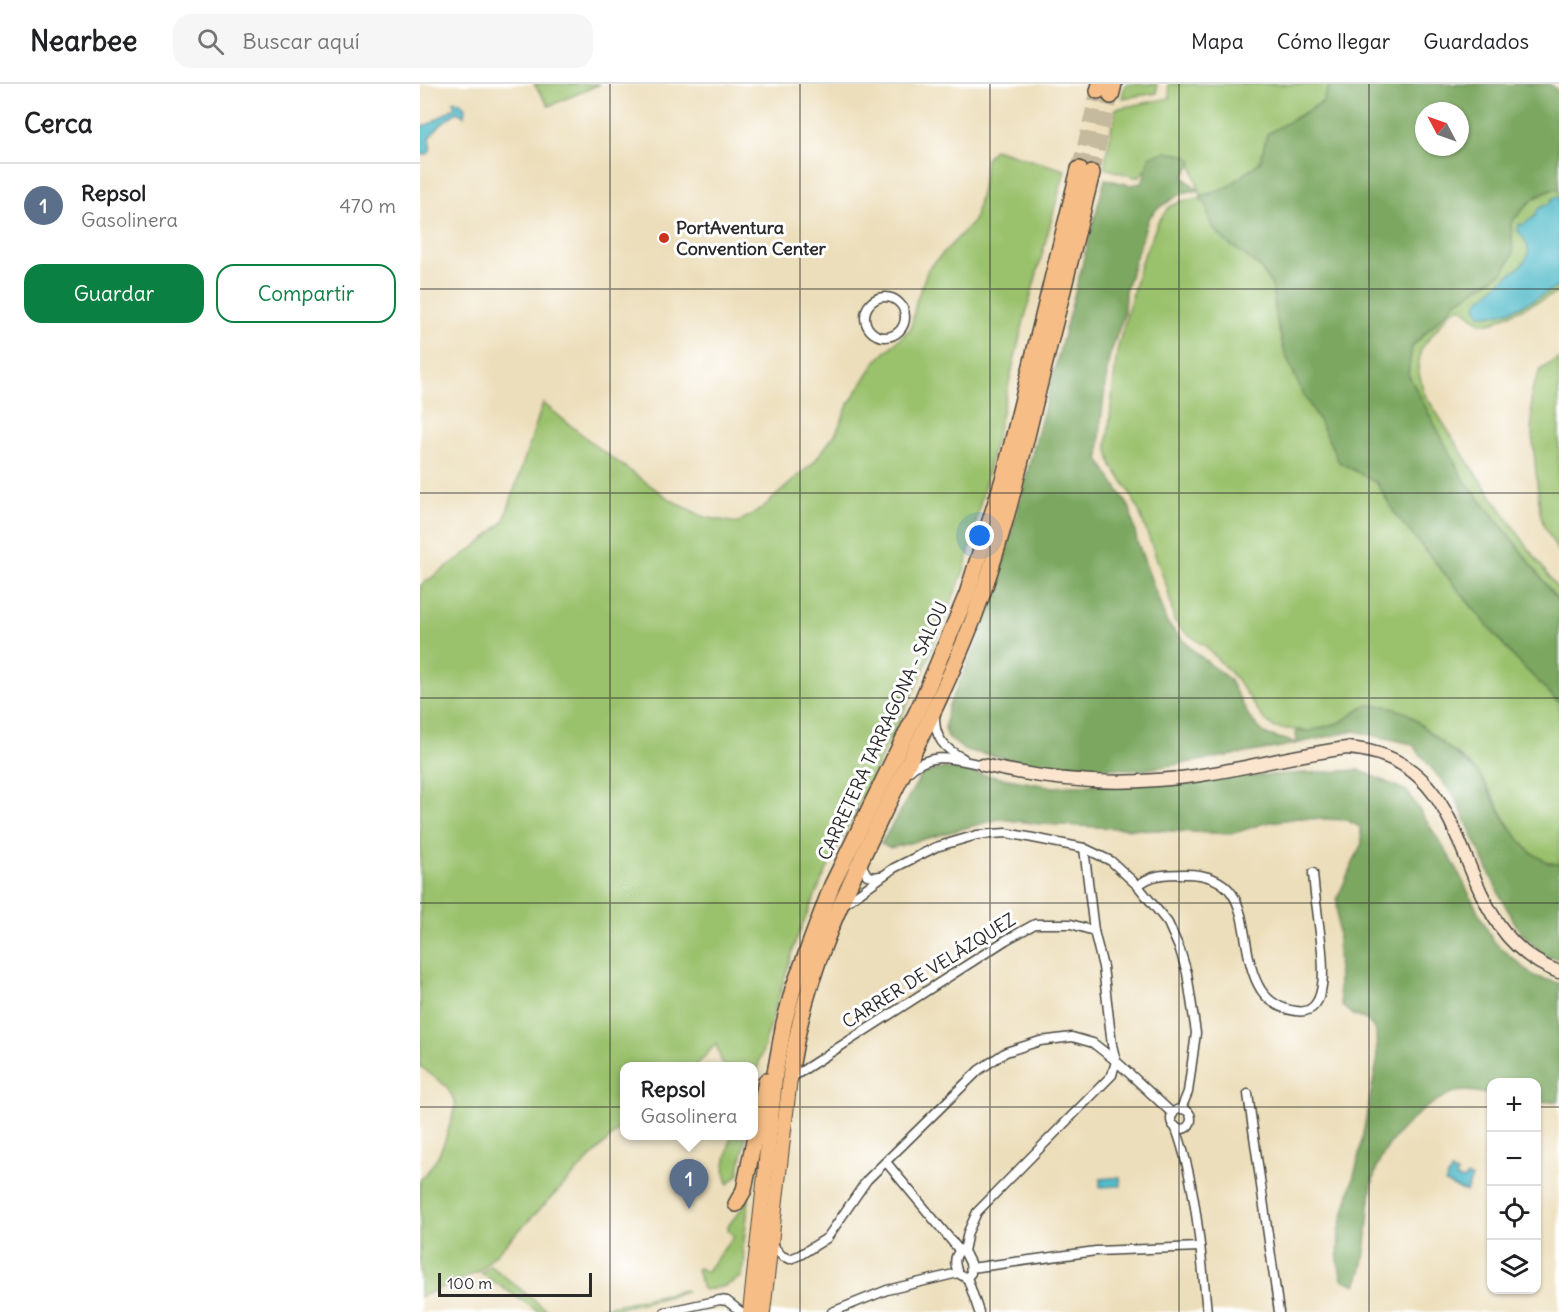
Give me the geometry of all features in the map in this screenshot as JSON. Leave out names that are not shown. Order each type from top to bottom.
[{"type":"highway","name":"CARRETERA TARRAGONA - SALOU","points":[[766,1166],[775,1073],[783,1023],[792,990],[832,885],[921,703],[967,594],[1004,476],[1086,171],[1016,480],[986,583],[935,707],[837,910],[813,975],[800,1019],[790,1078]]},
{"type":"highway","points":[[758,1121],[778,1022],[792,990]]},
{"type":"highway","points":[[736,1204],[744,1190],[754,1140]]},
{"type":"main road","name":"CARRETERA TARRAGONA - SALOU","points":[[763,1312],[790,1078]]},
{"type":"main road","name":"CARRETERA TARRAGONA - SALOU","points":[[750,1312],[766,1166]]},
{"type":"street","points":[[876,298],[894,299],[904,310],[904,323],[900,331],[893,336],[875,335],[866,324],[864,316],[866,309],[876,298]]},
{"type":"street","points":[[935,707],[935,727],[940,743],[953,754],[983,765]]},
{"type":"street","points":[[900,780],[923,760],[934,758],[1039,775],[1080,779],[1155,781],[1199,776],[1347,748],[1385,754],[1403,763],[1435,794],[1448,815],[1487,908],[1508,939],[1540,964],[1559,972]]},
{"type":"street","points":[[860,862],[867,876],[874,877],[936,847],[977,835],[1006,833],[1084,848],[1111,861],[1137,886],[1168,923],[1188,973],[1196,1033],[1188,1092],[1191,1098],[1185,1111]]},
{"type":"street","points":[[967,1277],[962,1277],[958,1273],[954,1260],[962,1251],[977,1212],[1112,1076],[1116,1061],[1103,968],[1094,931],[1084,848]]},
{"type":"street","points":[[1137,886],[1146,878],[1182,874],[1209,877],[1228,887],[1235,897],[1253,974],[1262,992],[1275,1004],[1304,1012],[1311,1009],[1317,1001],[1323,977],[1324,960],[1313,873]]},
{"type":"street","points":[[837,910],[883,874]]},
{"type":"street","name":"CARRER DE VELÁZQUEZ","points":[[790,1078],[1006,940],[1035,924],[1071,924],[1094,931]]},
{"type":"street","points":[[772,1235],[775,1248],[782,1256],[790,1259],[800,1256],[827,1238],[867,1180],[979,1070],[1006,1052],[1040,1041],[1072,1037],[1093,1043],[1116,1061],[1173,1114]]},
{"type":"street","points":[[1248,1094],[1279,1312]]},
{"type":"street","points":[[1173,1114],[1185,1111]]},
{"type":"street","points":[[1176,1126],[1186,1127],[1191,1122],[1185,1111]]},
{"type":"street","points":[[1173,1114],[1172,1122],[1176,1126],[1185,1150],[1200,1247],[1207,1312]]},
{"type":"street","points":[[1185,1150],[1188,1134],[1186,1127]]},
{"type":"street","points":[[886,1162],[968,1256],[971,1273],[967,1277]]},
{"type":"street","points":[[971,1268],[1096,1251],[1200,1247]]},
{"type":"street","points":[[832,1312],[887,1290],[958,1273]]},
{"type":"street","points":[[967,1277],[979,1312]]},
{"type":"street","points":[[665,1312],[720,1300],[727,1301],[741,1312]]},
{"type":"green space","points":[[534,84],[600,84],[549,106]]},
{"type":"green space","points":[[1125,84],[1157,84],[1157,93],[1122,98]]},
{"type":"green space","points":[[1168,84],[1330,84],[1322,102],[1268,134],[1260,162],[1228,187],[1201,196],[1192,166],[1155,157],[1138,178],[1104,168],[1115,109],[1170,98]]},
{"type":"green space","points":[[1330,84],[1550,84],[1559,92],[1559,190],[1538,195],[1511,223],[1513,254],[1503,272],[1456,302],[1412,346],[1408,374],[1464,480],[1559,602],[1559,703],[1512,655],[1396,515],[1377,483],[1339,462],[1320,422],[1302,392],[1285,353],[1277,322],[1272,285],[1258,265],[1229,244],[1210,223],[1206,204],[1199,198],[1228,187],[1260,162],[1267,134],[1322,103]]},
{"type":"green space","points":[[994,149],[1065,170],[1022,328],[965,568],[922,674],[820,884],[796,940],[758,1069],[758,1062],[722,1062],[716,1044],[700,1062],[620,1062],[620,1131],[618,1130],[478,1272],[420,1297],[420,1180],[439,1154],[456,1104],[447,1087],[420,1066],[420,586],[483,541],[504,521],[543,403],[601,450],[671,500],[704,517],[737,523],[761,509],[814,462],[836,433],[848,405],[876,361],[911,328],[916,302],[928,269],[974,221],[986,159]]},
{"type":"green space","points":[[1165,152],[1184,155],[1193,161],[1183,177],[1200,191],[1189,191],[1177,196],[1157,209],[1148,219],[1125,292],[1124,314],[1109,358],[1101,420],[1099,460],[1130,508],[1137,541],[1167,623],[1196,653],[1229,679],[1250,718],[1265,734],[1297,743],[1296,731],[1310,731],[1341,722],[1367,705],[1387,706],[1407,713],[1478,773],[1510,828],[1529,851],[1548,863],[1559,864],[1559,959],[1545,956],[1520,932],[1500,896],[1455,797],[1412,744],[1354,731],[1276,748],[1143,770],[1035,764],[964,750],[947,736],[945,729],[949,705],[980,637],[1002,568],[1105,179],[1130,185],[1142,183],[1150,156]]},
{"type":"green space","points":[[1553,189],[1559,190],[1559,292],[1491,323],[1481,323],[1461,307],[1450,312],[1421,349],[1418,369],[1424,393],[1473,470],[1559,591],[1559,602],[1464,480],[1408,374],[1412,347],[1456,302],[1503,272],[1513,254],[1511,223],[1532,200]]},
{"type":"green space","points":[[1199,198],[1206,204],[1210,223],[1216,231],[1229,244],[1258,265],[1272,285],[1277,322],[1285,353],[1302,392],[1320,422],[1339,462],[1377,483],[1396,515],[1512,655],[1559,703],[1559,864],[1544,861],[1520,842],[1477,772],[1466,761],[1439,742],[1367,705],[1341,722],[1310,731],[1275,728],[1262,717],[1238,681],[1206,647],[1174,621],[1168,590],[1139,511],[1128,489],[1112,466],[1107,446],[1117,351],[1141,262],[1158,222],[1169,207],[1182,201]]},
{"type":"green space","points":[[1559,358],[1559,553],[1544,526],[1540,512],[1532,432],[1531,393],[1540,370]]},
{"type":"green space","points":[[945,768],[1053,787],[1359,770],[1407,791],[1453,862],[1493,941],[1534,976],[1559,983],[1559,1101],[1541,1102],[1541,1078],[1487,1078],[1487,1094],[1471,1091],[1455,1092],[1423,1110],[1399,1132],[1376,1169],[1361,1272],[1356,1285],[1342,1279],[1338,1262],[1339,1231],[1358,1160],[1377,1062],[1376,1031],[1367,1020],[1353,1015],[1342,1006],[1339,991],[1337,899],[1362,843],[1360,827],[1347,820],[1298,818],[1265,823],[1231,834],[1041,824],[999,819],[891,848],[881,844],[922,774]]},
{"type":"green space","points":[[730,1140],[745,1140],[738,1175],[728,1184],[724,1169]]},
{"type":"green space","points":[[749,1199],[743,1249],[745,1263],[741,1277],[726,1286],[705,1290],[702,1288],[697,1269],[700,1268],[706,1272],[734,1236],[728,1231],[728,1226]]},
{"type":"green space","points":[[490,1265],[549,1312],[539,1312],[481,1273]]},
{"type":"green space","points":[[685,1290],[687,1292],[603,1312],[582,1312]]},
{"type":"water","points":[[456,101],[465,108],[464,116],[457,112],[441,124],[429,138],[430,152],[420,155],[420,126],[429,124],[454,108],[453,102]]},
{"type":"water","points":[[1559,197],[1559,286],[1511,310],[1490,315],[1480,314],[1476,305],[1479,301],[1526,260],[1528,248],[1518,231],[1519,224],[1523,225],[1535,216],[1538,209],[1550,203],[1553,198]]},
{"type":"water","points":[[1451,1171],[1457,1173],[1456,1178],[1463,1180],[1467,1176],[1472,1178],[1466,1192],[1445,1183]]},
{"type":"water","points":[[1120,1177],[1121,1186],[1100,1187],[1100,1179]]},
{"type":"tunnel","points":[[1079,169],[1098,91]]},
{"type":"tunnel","points":[[1092,173],[1111,96]]},
{"type":"place","name":"PortAventura Convention Center","points":[[664,238]]},
{"type":"place","name":"Repsol","points":[[689,1209]]}]
